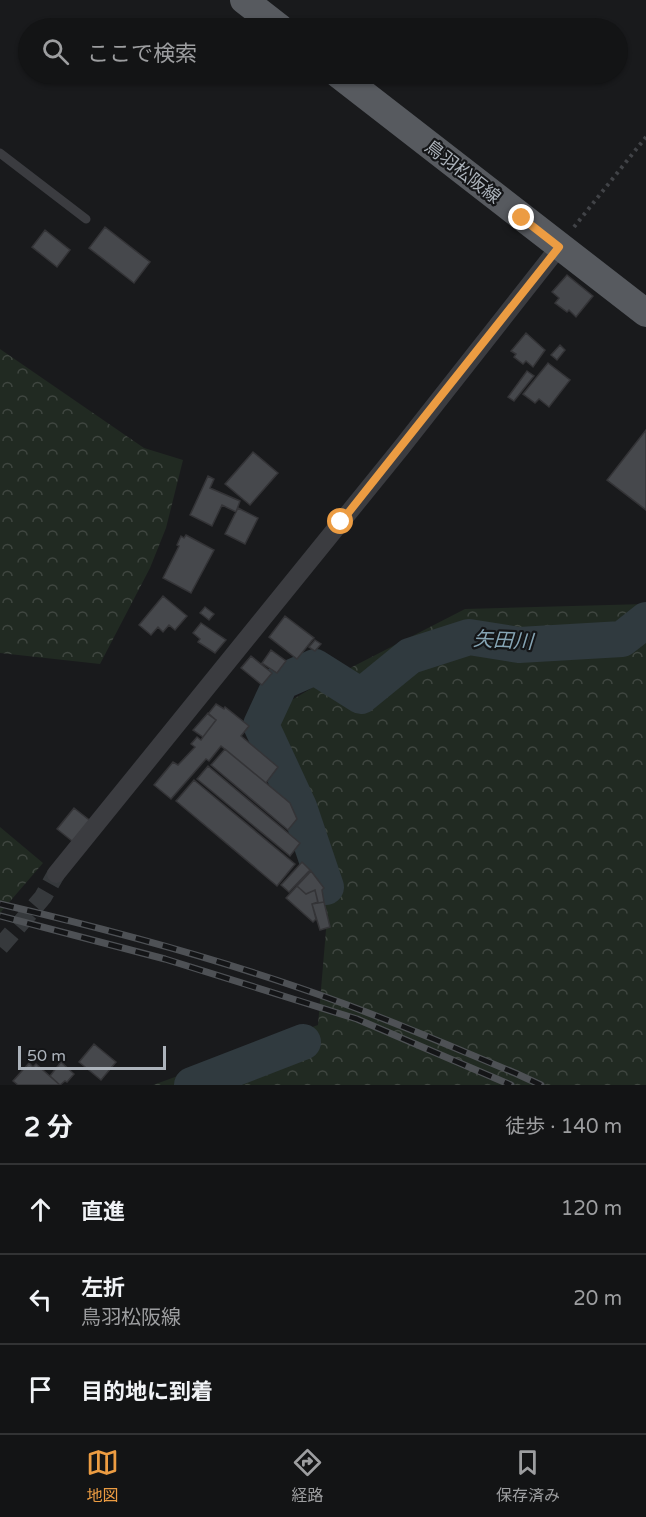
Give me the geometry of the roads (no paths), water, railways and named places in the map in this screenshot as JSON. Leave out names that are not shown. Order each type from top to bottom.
[{"type":"main road","points":[[244,0],[267,18]]},
{"type":"main road","name":"鳥羽松阪線","points":[[351,84],[646,313]]},
{"type":"street","points":[[56,874],[401,448],[559,247]]},
{"type":"lane","points":[[0,153],[86,219]]},
{"type":"waterway","name":"矢田川","points":[[326,887],[299,807],[261,725],[281,682],[315,667],[361,696],[410,656],[469,637],[519,645],[622,639],[646,620]]},
{"type":"waterway","name":"矢田川","points":[[192,1085],[303,1042]]},
{"type":"tunnel","points":[[0,947],[43,897],[56,874]]},
{"type":"railway","points":[[0,904],[172,948],[300,988],[407,1028],[541,1085]]},
{"type":"railway","points":[[0,916],[165,959],[357,1019],[511,1085]]}]
